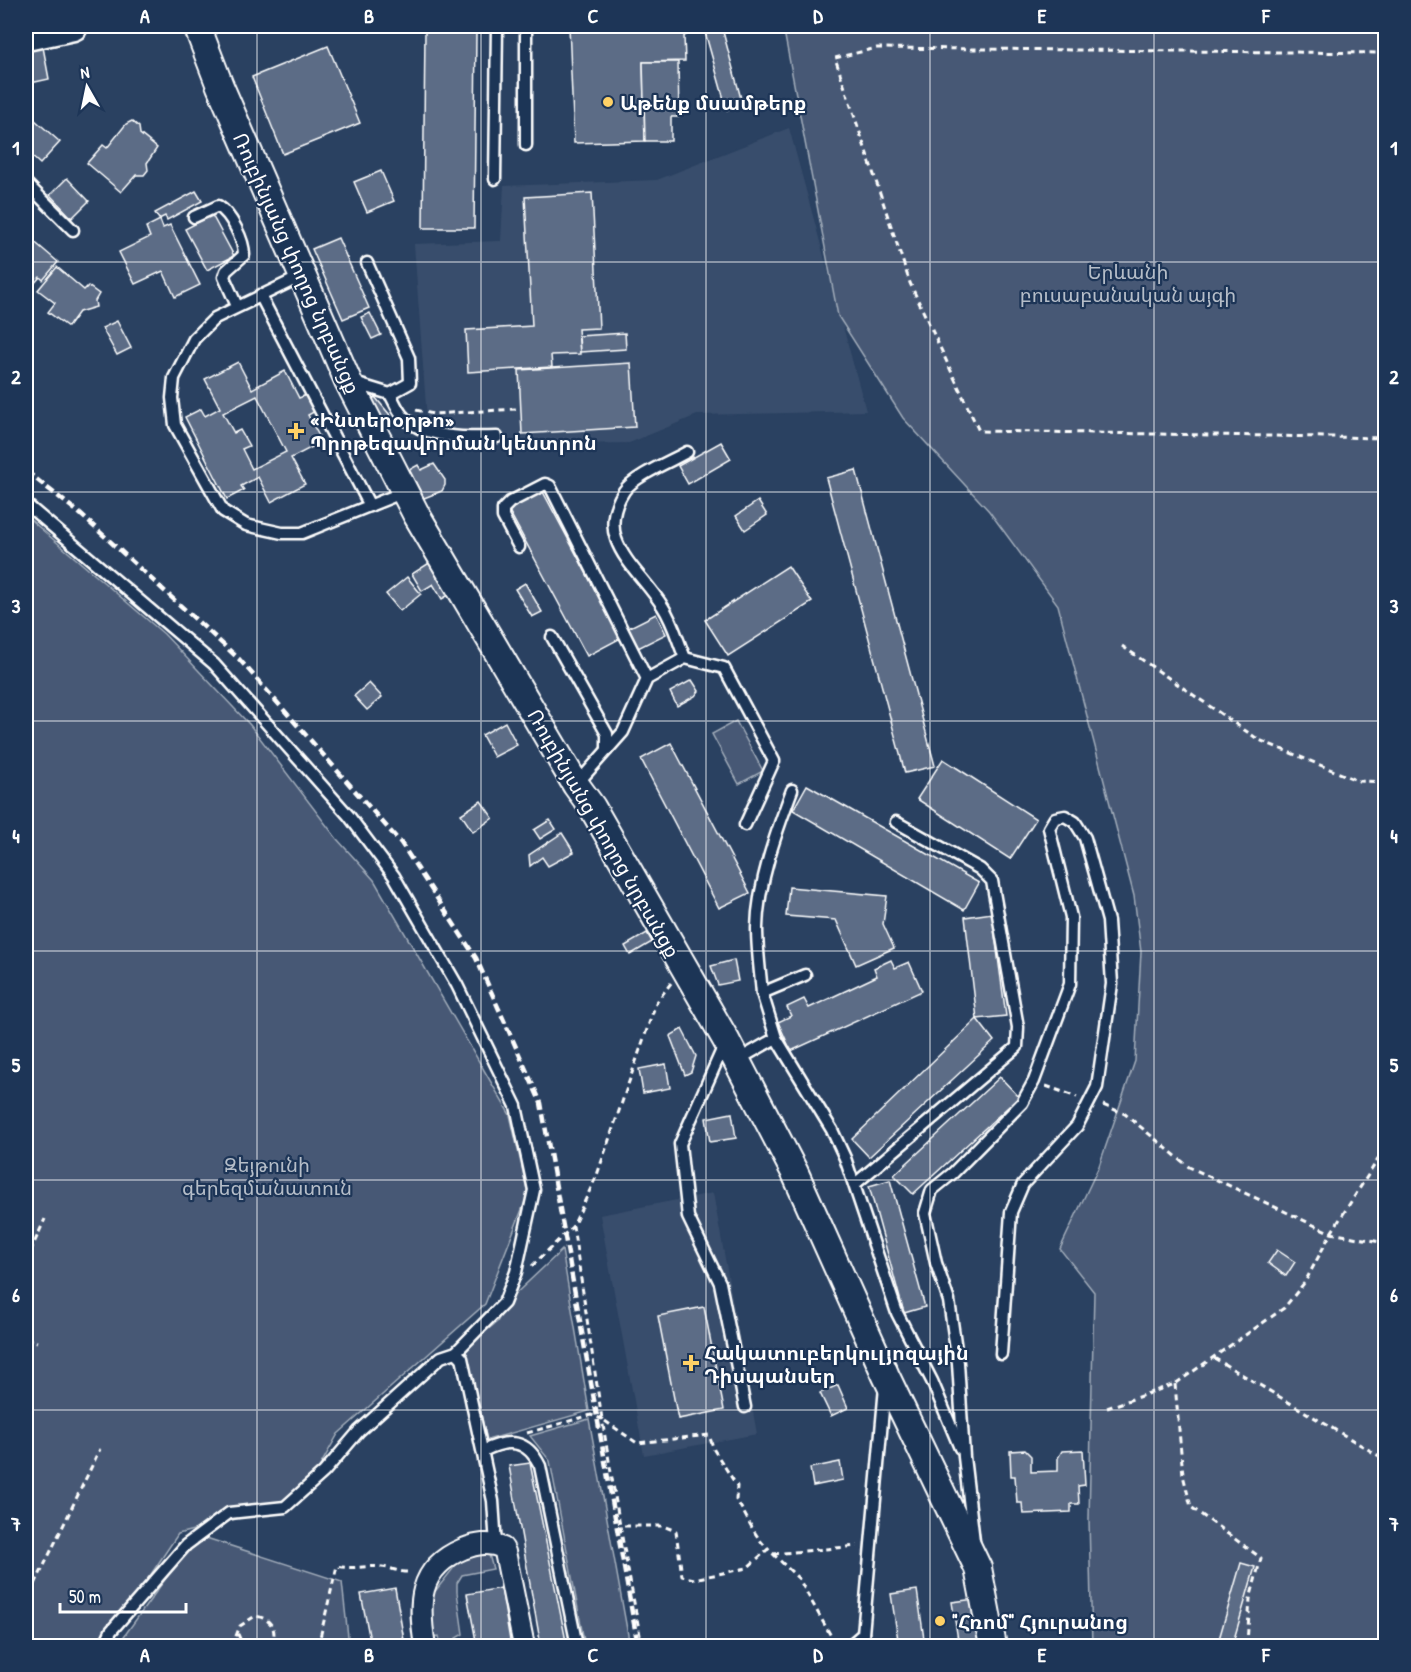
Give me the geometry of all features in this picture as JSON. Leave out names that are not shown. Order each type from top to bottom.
[{"type":"street","name":"Ռուբինյանց փողոց նրբանցք","points":[[197,26],[220,86],[348,381],[404,492],[576,785],[592,807],[731,1051],[795,1173],[886,1376],[978,1568],[993,1647]]},
{"type":"street","points":[[425,1647],[420,1615],[421,1598],[431,1572],[445,1558],[473,1545],[496,1545],[505,1552],[524,1647]]},
{"type":"lane","points":[[495,179],[497,26]]},
{"type":"lane","points":[[526,26],[526,145]]},
{"type":"lane","points":[[26,183],[73,230]]},
{"type":"lane","points":[[194,217],[218,206],[228,216],[240,239],[244,255],[226,271],[224,277],[237,306]]},
{"type":"lane","points":[[367,263],[409,358],[410,383],[390,394]]},
{"type":"lane","points":[[302,276],[215,318],[194,339],[174,378],[172,398],[175,425],[223,511],[246,525],[282,533],[302,533],[404,492]]},
{"type":"lane","points":[[260,295],[370,506]]},
{"type":"lane","points":[[348,381],[390,394],[403,416],[414,425],[456,438],[497,437]]},
{"type":"lane","points":[[685,658],[664,608],[625,558],[615,536],[613,521],[625,489],[687,452]]},
{"type":"lane","points":[[519,548],[503,517],[503,509],[510,502],[545,484],[550,486],[646,679]]},
{"type":"lane","points":[[26,504],[214,664],[349,816],[394,876],[457,985],[516,1106],[534,1190],[516,1272],[504,1303],[456,1352],[441,1357],[359,1431],[324,1472],[285,1507],[229,1513],[186,1545],[111,1631],[104,1647]]},
{"type":"lane","points":[[552,637],[607,734],[607,750]]},
{"type":"lane","points":[[576,785],[623,732],[646,679],[685,658],[724,668],[774,761],[745,825]]},
{"type":"lane","points":[[792,790],[778,828],[766,873],[757,927],[762,993],[776,1038],[832,1130],[855,1184],[897,1313],[932,1382],[964,1457]]},
{"type":"lane","points":[[978,1568],[964,1457],[958,1363],[949,1301],[936,1263],[925,1212],[932,1190],[953,1173],[1022,1103],[1034,1082],[1070,984],[1071,917],[1049,828],[1055,818],[1065,816],[1075,822],[1085,838],[1108,921],[1112,984],[1097,1087],[1070,1135],[1023,1185],[1011,1212],[1001,1354]]},
{"type":"lane","points":[[855,1184],[1017,1047],[1018,1027],[992,881],[980,869],[896,822]]},
{"type":"lane","points":[[762,993],[805,975]]},
{"type":"lane","points":[[745,1407],[720,1283],[688,1217],[680,1144],[731,1051],[776,1038]]},
{"type":"lane","points":[[456,1352],[462,1358],[483,1451],[493,1501],[496,1545]]},
{"type":"lane","points":[[866,1647],[864,1634],[886,1376]]},
{"type":"lane","points":[[483,1451],[506,1442],[524,1444],[531,1451],[544,1476],[577,1647]]},
{"type":"lane","points":[[849,1647],[864,1634]]},
{"type":"path","points":[[1386,53],[877,48],[834,58],[910,283],[979,431],[1386,438]]},
{"type":"path","points":[[433,414],[516,409]]},
{"type":"path","points":[[1122,646],[1259,740],[1359,781],[1386,782]]},
{"type":"path","points":[[516,1272],[532,1266],[573,1226],[597,1175],[656,1003],[683,967]]},
{"type":"path","points":[[1034,1082],[1089,1102],[1118,1109],[1189,1167],[1331,1233],[1386,1243]]},
{"type":"path","points":[[1107,1408],[1175,1384],[1284,1308],[1305,1282],[1331,1233],[1386,1147]]},
{"type":"path","points":[[26,1261],[45,1219]]},
{"type":"path","points":[[573,1226],[602,1419],[642,1647]]},
{"type":"path","points":[[26,1338],[37,1342]]},
{"type":"path","points":[[1214,1358],[1386,1460]]},
{"type":"path","points":[[1175,1384],[1183,1475],[1191,1507],[1261,1558],[1250,1599],[1247,1643],[1250,1647]]},
{"type":"path","points":[[515,1442],[520,1435],[591,1415],[602,1419],[637,1443],[709,1435],[714,1450],[737,1486],[736,1500],[746,1514],[756,1538],[799,1580],[836,1647]]},
{"type":"path","points":[[26,1603],[100,1449]]},
{"type":"path","points":[[620,1526],[663,1526],[676,1531],[682,1576],[693,1579],[714,1573],[727,1574],[747,1568],[768,1549]]},
{"type":"path","points":[[773,1554],[871,1545]]},
{"type":"path","points":[[318,1647],[337,1566],[355,1570],[368,1566],[387,1567],[399,1573],[431,1572]]},
{"type":"path","points":[[232,1647],[238,1632],[249,1618],[261,1617],[271,1623],[276,1647]]},
{"type":"path","points":[[238,1632],[243,1647]]},
{"type":"path","points":[[270,1647],[274,1640]]},
{"type":"path","points":[[173,1641],[178,1647]]},
{"type":"shaded area","points":[[789,128],[866,411],[697,415],[629,443],[429,446],[414,244],[501,241],[504,186],[657,180]]},
{"type":"shaded area","points":[[713,1193],[757,1434],[644,1455],[600,1215]]},
{"type":"green space","name":"Երևանի բուսաբանական այգի","points":[[783,26],[1385,26],[1385,1646],[1092,1646],[1089,1519],[1094,1292],[1060,1249],[1099,1166],[1135,1061],[1141,952],[1134,896],[1058,605],[989,511],[903,418],[838,316]]},
{"type":"green space","name":"Զեյթունի գերեզմանատուն","points":[[26,516],[164,634],[250,725],[337,839],[374,880],[510,1115],[528,1194],[485,1304],[338,1434],[299,1503],[178,1534],[103,1646],[26,1646]]},
{"type":"green space","points":[[736,721],[763,771],[739,784],[712,734]]},
{"type":"green space","points":[[562,1250],[589,1411],[487,1440],[465,1348],[497,1322],[510,1299]]},
{"type":"green space","points":[[589,1419],[630,1646],[585,1646],[550,1461],[530,1436]]},
{"type":"green space","points":[[197,1535],[342,1582],[349,1646],[117,1646]]},
{"type":"green space","points":[[488,1551],[493,1569],[462,1575],[457,1583],[463,1634],[456,1638],[458,1646],[441,1646],[439,1636],[433,1637],[431,1604],[433,1594],[459,1561],[469,1554]]},
{"type":"building","points":[[446,26],[460,26],[460,31],[476,32],[474,228],[423,228],[425,31],[446,31]]},
{"type":"building","name":"Աթենք մսամթերք","points":[[569,26],[689,26],[690,33],[684,36],[685,61],[643,62],[645,141],[574,143]]},
{"type":"building","points":[[722,28],[743,106],[727,110],[705,32]]},
{"type":"building","points":[[328,46],[360,123],[283,154],[252,77]]},
{"type":"building","points":[[43,47],[49,79],[26,84],[26,50]]},
{"type":"building","points":[[643,62],[678,62],[679,117],[671,117],[671,141],[645,141]]},
{"type":"building","points":[[35,120],[60,142],[40,164],[26,151],[26,130]]},
{"type":"building","points":[[132,121],[139,127],[140,134],[157,148],[147,163],[148,170],[144,175],[136,175],[121,192],[87,163],[103,145],[107,148],[126,124]]},
{"type":"building","points":[[381,171],[394,201],[367,212],[354,182]]},
{"type":"building","points":[[67,178],[89,201],[72,218],[50,195]]},
{"type":"building","points":[[196,191],[202,201],[167,220],[165,216],[159,219],[155,213]]},
{"type":"building","points":[[592,193],[599,328],[578,329],[580,354],[551,355],[552,367],[468,372],[466,330],[532,326],[525,197]]},
{"type":"building","points":[[212,215],[234,256],[207,270],[185,229]]},
{"type":"building","points":[[160,220],[163,228],[170,225],[200,285],[175,297],[163,271],[135,284],[119,252],[150,237],[146,227]]},
{"type":"building","points":[[338,238],[369,308],[343,319],[312,249]]},
{"type":"building","points":[[31,239],[58,262],[43,280],[40,277],[33,285],[26,279],[26,245]]},
{"type":"building","points":[[57,267],[84,290],[88,286],[99,294],[95,301],[96,307],[79,312],[68,327],[48,312],[55,303],[38,290]]},
{"type":"building","points":[[370,313],[381,335],[372,339],[361,317]]},
{"type":"building","points":[[117,321],[131,348],[117,355],[102,328]]},
{"type":"building","points":[[625,333],[626,349],[580,352],[579,336]]},
{"type":"building","name":"«Ինտերօրթո» Պրոթեզավորման կենտրոն","points":[[238,362],[252,389],[285,371],[299,398],[311,393],[319,409],[308,415],[322,442],[291,458],[305,484],[271,502],[258,477],[241,486],[244,490],[227,499],[185,417],[201,409],[205,416],[220,408],[205,379]],"holes":[[[257,396],[286,452],[252,469],[242,449],[249,446],[240,430],[234,433],[223,413]]]},
{"type":"building","points":[[631,363],[635,427],[522,434],[519,370]]},
{"type":"building","points":[[375,397],[390,415],[377,426],[367,405]]},
{"type":"building","points":[[721,442],[731,459],[688,484],[678,466]]},
{"type":"building","points":[[434,464],[445,480],[445,485],[442,491],[424,498],[409,470],[418,465],[421,470]]},
{"type":"building","points":[[856,470],[935,766],[905,773],[826,478]]},
{"type":"building","points":[[542,490],[621,638],[587,656],[508,509]]},
{"type":"building","points":[[758,501],[767,515],[745,530],[736,516]]},
{"type":"building","points":[[434,560],[454,592],[442,599],[433,584],[422,591],[412,574]]},
{"type":"building","points":[[788,566],[812,602],[728,656],[705,620]]},
{"type":"building","points":[[407,577],[421,594],[400,611],[386,594]]},
{"type":"building","points":[[525,583],[542,612],[532,617],[515,589]]},
{"type":"building","points":[[656,614],[666,634],[638,648],[628,628]]},
{"type":"building","points":[[692,680],[699,691],[695,696],[677,706],[670,692]]},
{"type":"building","points":[[369,683],[382,697],[367,710],[354,696]]},
{"type":"building","points":[[505,722],[517,745],[494,757],[482,735]]},
{"type":"building","points":[[671,743],[750,893],[719,908],[641,759]]},
{"type":"building","points":[[943,759],[1036,819],[1010,859],[917,799]]},
{"type":"building","points":[[807,785],[979,883],[964,910],[793,810]]},
{"type":"building","points":[[481,801],[493,818],[473,832],[461,814]]},
{"type":"building","points":[[550,820],[556,829],[540,839],[534,830]]},
{"type":"building","points":[[562,833],[574,852],[548,866],[542,857],[530,866],[529,855]]},
{"type":"building","points":[[789,887],[887,896],[883,924],[894,948],[856,965],[836,920],[786,916]]},
{"type":"building","points":[[992,913],[1006,1016],[977,1019],[965,917]]},
{"type":"building","points":[[647,933],[652,942],[630,955],[625,946]]},
{"type":"building","points":[[734,960],[738,981],[718,985],[711,966]]},
{"type":"building","points":[[891,960],[895,968],[909,962],[922,991],[791,1051],[778,1022],[791,1016],[787,1007],[804,999],[809,1008],[877,976],[874,968]]},
{"type":"building","points":[[977,1019],[994,1041],[869,1157],[852,1139]]},
{"type":"building","points":[[682,1029],[696,1056],[691,1072],[685,1075],[670,1036]]},
{"type":"building","points":[[666,1064],[670,1088],[643,1093],[639,1069]]},
{"type":"building","points":[[1000,1077],[1019,1097],[913,1194],[894,1175]]},
{"type":"building","points":[[732,1113],[736,1138],[710,1142],[706,1118]]},
{"type":"building","points":[[890,1180],[925,1307],[904,1313],[869,1186]]},
{"type":"building","points":[[1277,1250],[1295,1262],[1286,1276],[1268,1263]]},
{"type":"building","name":"Հակատուբերկուլյոզային Դիսպանսեր","points":[[704,1307],[724,1410],[678,1419],[658,1316]]},
{"type":"building","points":[[838,1385],[848,1408],[831,1416],[820,1393]]},
{"type":"building","points":[[1025,1450],[1031,1456],[1031,1472],[1058,1471],[1058,1458],[1062,1451],[1083,1450],[1085,1485],[1078,1486],[1079,1504],[1071,1504],[1071,1512],[1023,1514],[1022,1503],[1017,1503],[1015,1476],[1011,1476],[1010,1451]]},
{"type":"building","points":[[840,1462],[843,1480],[813,1486],[810,1468]]},
{"type":"building","points":[[530,1463],[567,1646],[541,1646],[509,1466]]},
{"type":"building","points":[[1241,1563],[1255,1567],[1232,1646],[1217,1646]]},
{"type":"building","points":[[395,1588],[405,1646],[371,1646],[361,1594]]},
{"type":"building","points":[[501,1588],[511,1646],[477,1646],[467,1594]]},
{"type":"building","points":[[917,1590],[925,1646],[899,1646],[891,1594]]},
{"type":"building","points":[[975,1599],[982,1646],[959,1646],[952,1602]]},
{"type":"railway","points":[[26,471],[78,512],[239,659],[401,843],[476,958],[541,1103],[638,1646]]},
{"type":"place","name":"Աթենք մսամթերք","points":[[608,102]]},
{"type":"place","name":"«Ինտերօրթո» Պրոթեզավորման կենտրոն","points":[[296,431]]},
{"type":"place","name":"Հակատուբերկուլյոզային Դիսպանսեր","points":[[691,1363]]},
{"type":"place","name":"\"Հռոմ\" Հյուրանոց","points":[[940,1621]]}]
